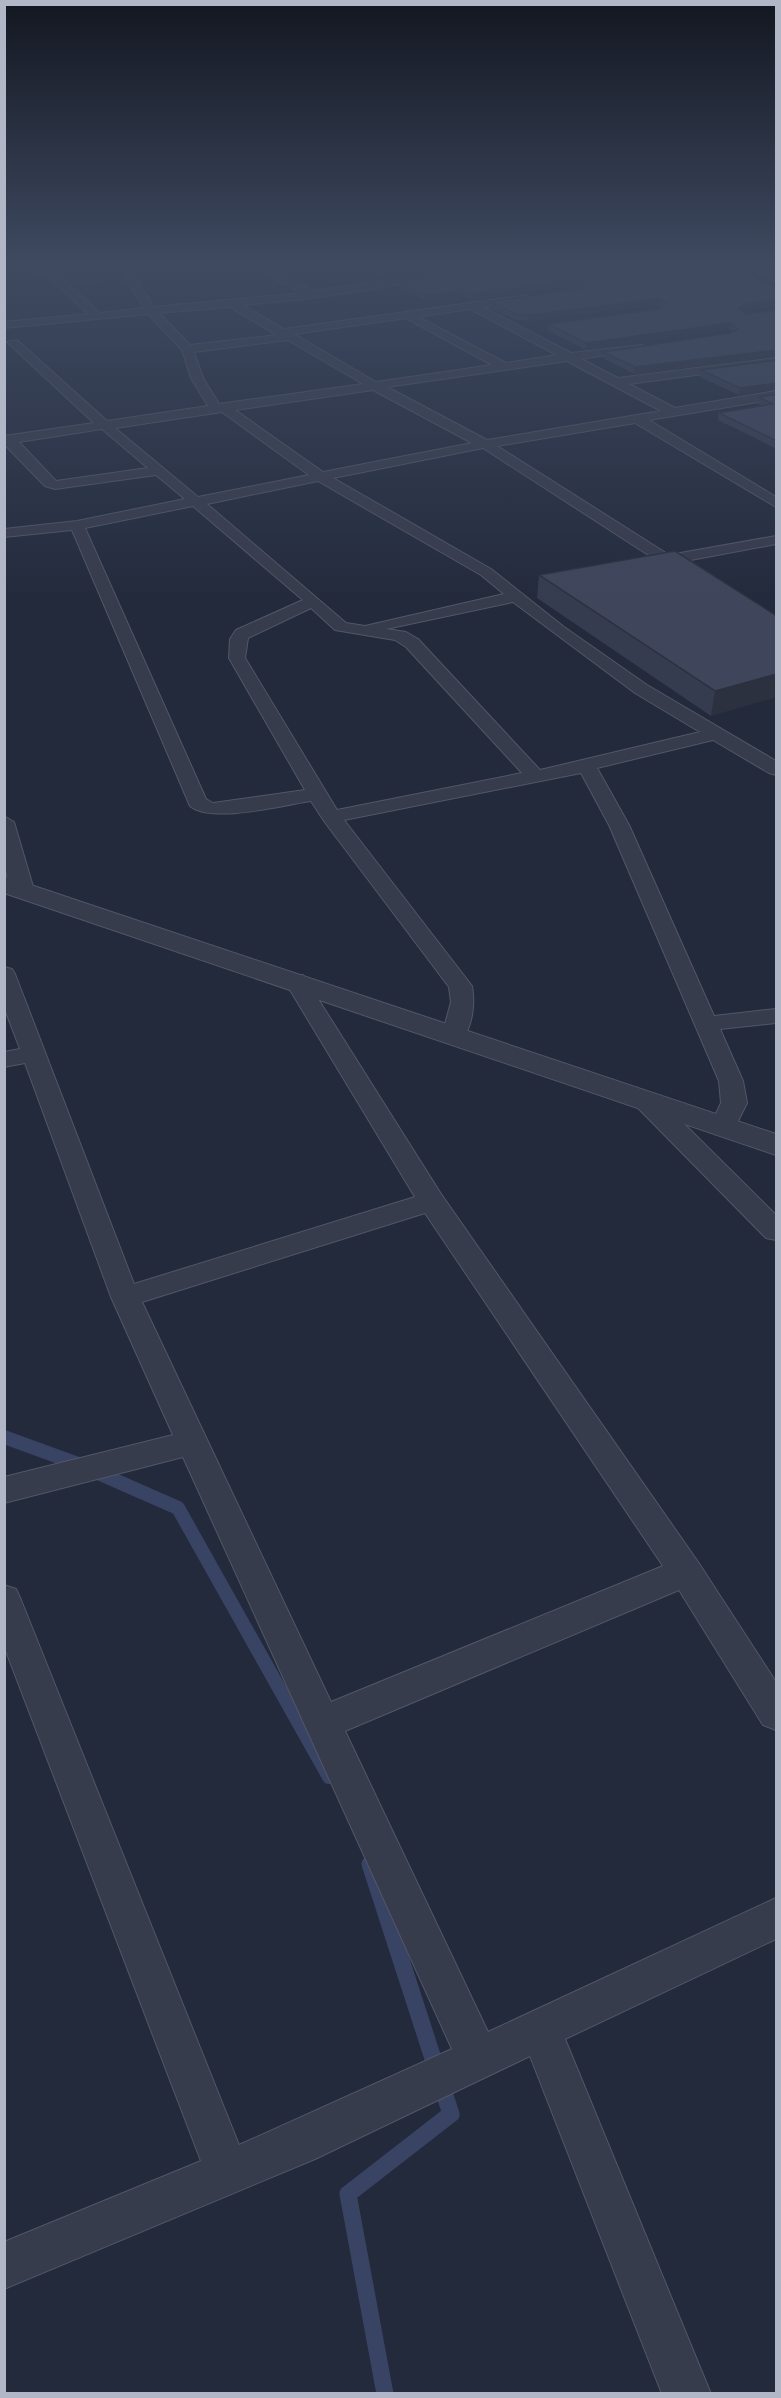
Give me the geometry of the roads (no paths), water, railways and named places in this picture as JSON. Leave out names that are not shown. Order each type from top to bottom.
[{"type":"street","points":[[50,378],[194,502],[293,583],[341,627],[353,631],[400,636],[411,643],[535,776]]},
{"type":"street","points":[[196,378],[219,408],[321,477],[486,572],[558,630],[641,689],[777,769]]},
{"type":"street","points":[[361,378],[485,444],[696,579]]},
{"type":"street","points":[[8,440],[427,378]]},
{"type":"street","points":[[608,378],[671,411]]},
{"type":"street","points":[[616,382],[649,378]]},
{"type":"street","points":[[4,533],[77,525],[485,444],[777,395]]},
{"type":"street","points":[[636,418],[777,502]]},
{"type":"street","points":[[8,440],[50,483],[55,485],[158,471]]},
{"type":"street","points":[[77,525],[197,802],[203,807],[213,809],[316,794]]},
{"type":"street","points":[[643,563],[777,540]]},
{"type":"street","points":[[353,631],[511,591],[529,583]]},
{"type":"street","points":[[312,602],[242,634],[238,639],[237,658],[331,817],[460,986],[463,1002],[453,1035]]},
{"type":"street","points":[[331,817],[586,765],[718,733]]},
{"type":"street","points":[[586,765],[619,825],[731,1081],[734,1103],[723,1127]]},
{"type":"street","points":[[4,822],[14,887],[777,1145]]},
{"type":"street","points":[[4,974],[19,1057],[191,1443],[478,2058]]},
{"type":"street","points":[[295,981],[431,1201],[686,1572],[777,1713]]},
{"type":"street","points":[[706,1024],[777,1016]]},
{"type":"street","points":[[645,1100],[777,1231]]},
{"type":"street","points":[[125,1297],[431,1201]]},
{"type":"street","points":[[4,1490],[191,1443]]},
{"type":"street","points":[[321,1723],[686,1572]]},
{"type":"street","points":[[4,1600],[228,2173]]},
{"type":"street","points":[[4,2266],[299,2143],[777,1918]]},
{"type":"street","points":[[540,2029],[687,2394]]},
{"type":"waterway","points":[[4,1437],[81,1465]]},
{"type":"waterway","points":[[96,1472],[178,1508],[329,1777]]},
{"type":"waterway","points":[[370,1864],[451,2114],[348,2194],[385,2394]]}]
